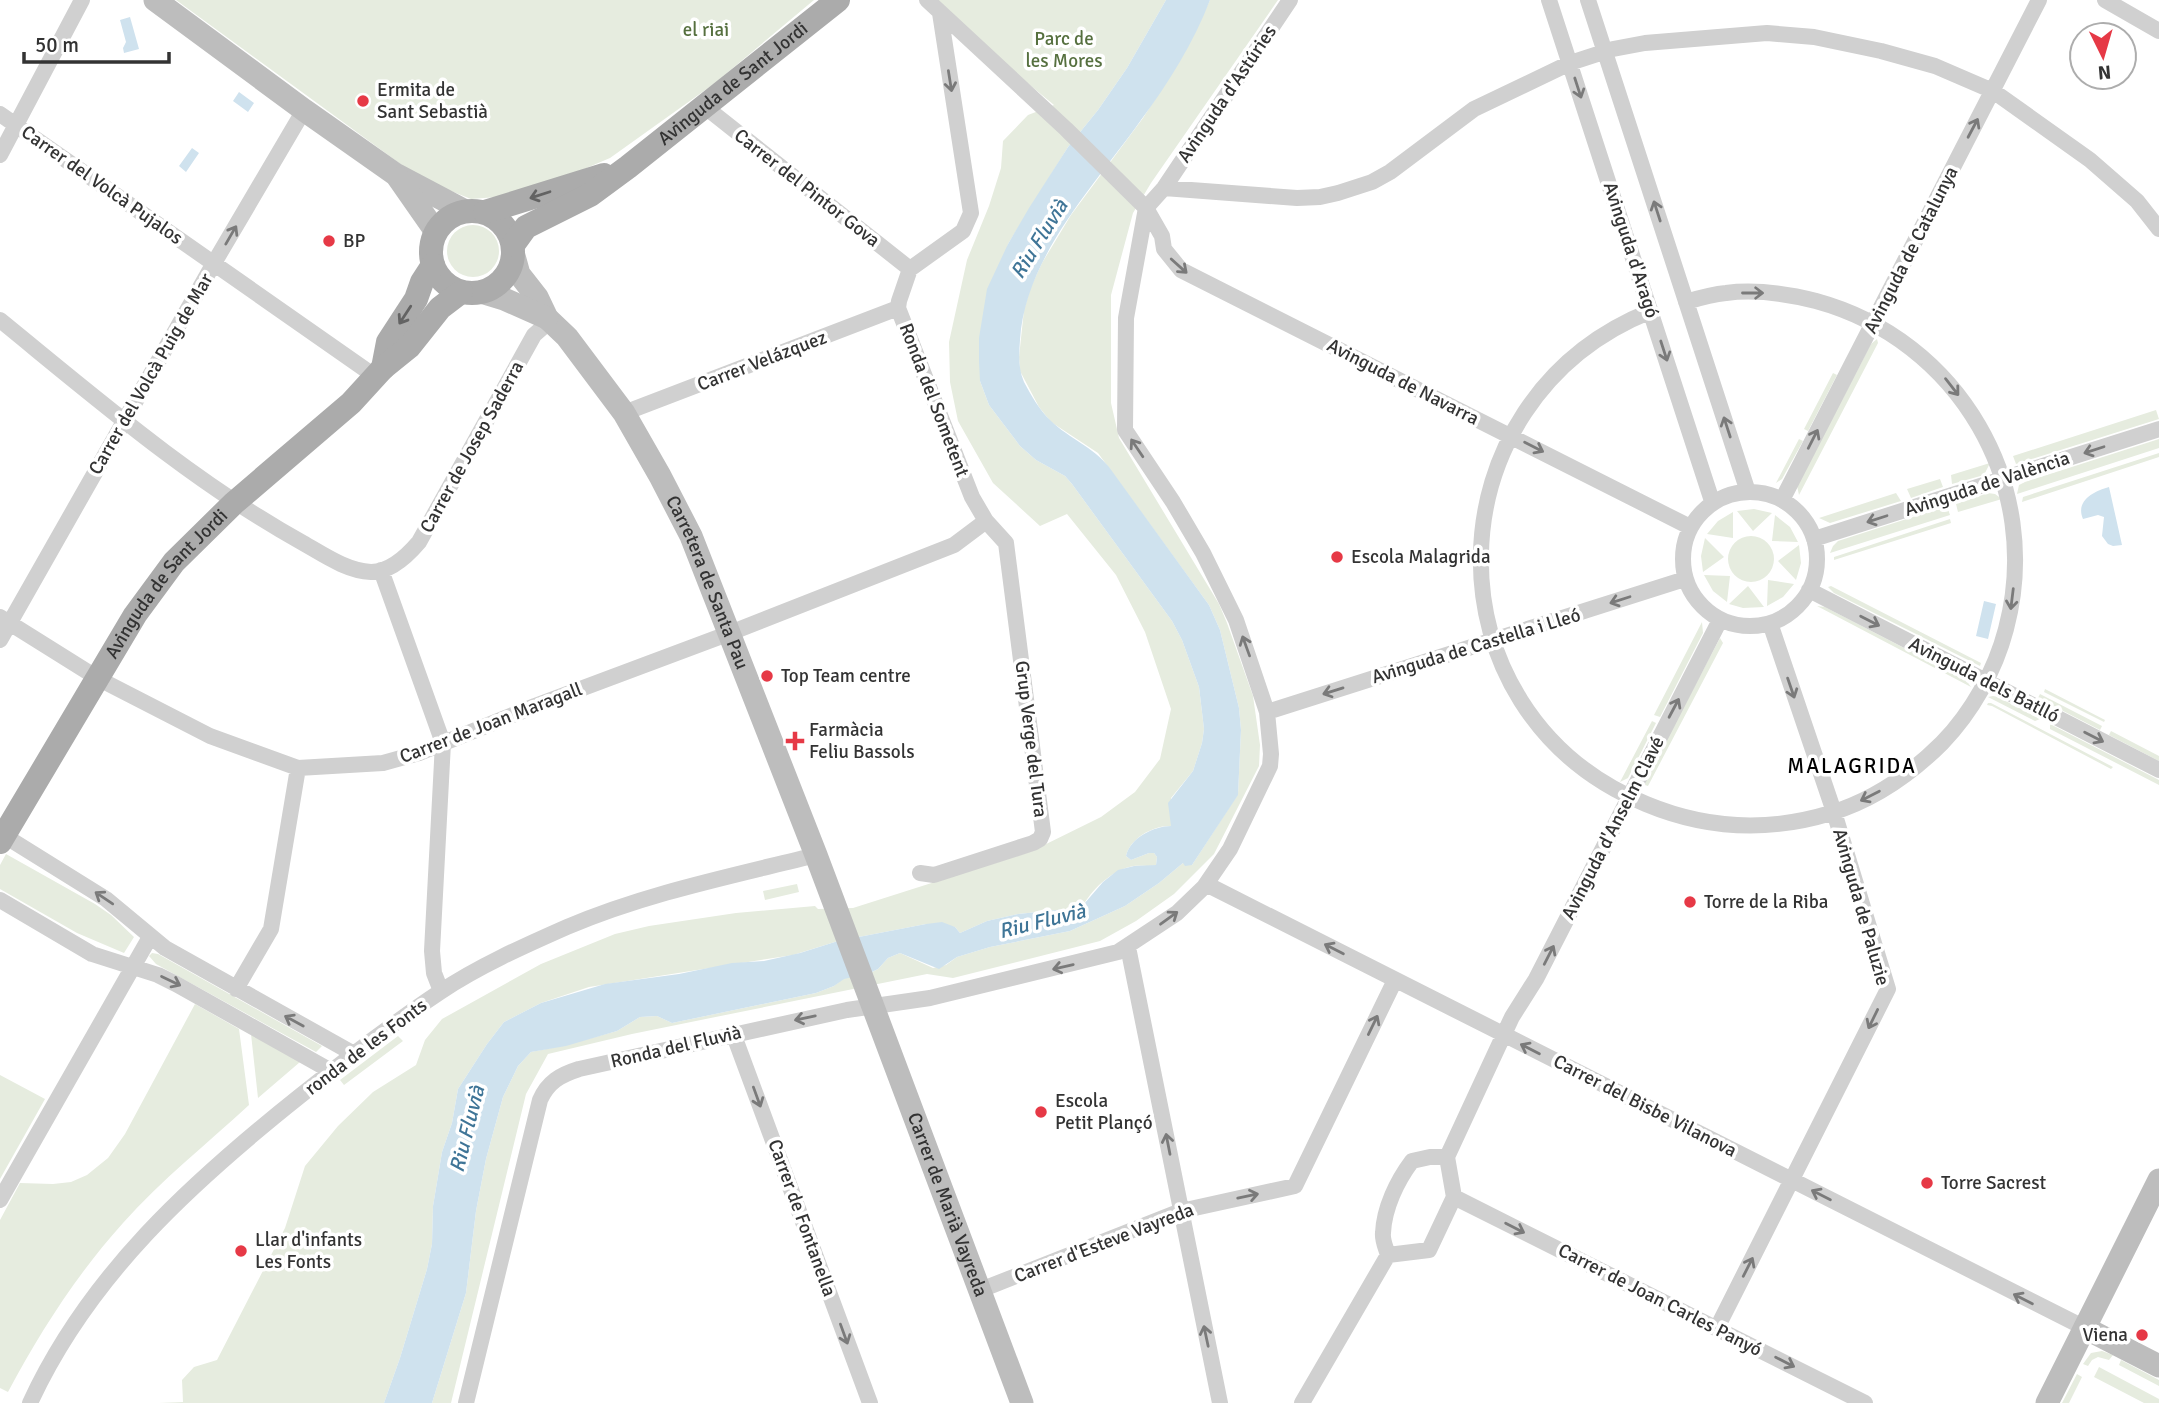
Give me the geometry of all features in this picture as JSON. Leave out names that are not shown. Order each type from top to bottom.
[{"type":"main road","points":[[155,0],[396,174],[504,225],[513,250],[510,268],[493,288],[471,292],[442,280],[433,265],[431,248],[436,232],[448,218],[475,212]]},
{"type":"main road","name":"Avinguda de Sant Jordi","points":[[513,250],[526,227],[590,195],[838,0]]},
{"type":"main road","name":"Avinguda de Sant Jordi","points":[[475,212],[628,167]]},
{"type":"main road","points":[[396,174],[436,232]]},
{"type":"main road","name":"Carretera de Santa Pau","points":[[513,250],[519,274],[537,297],[549,320]]},
{"type":"main road","name":"Avinguda de Sant Jordi","points":[[380,372],[388,342],[416,299],[422,282],[433,265]]},
{"type":"main road","name":"Avinguda de Sant Jordi","points":[[1,837],[135,615],[174,562],[234,503],[351,403],[380,372],[409,347],[440,308],[471,292]]},
{"type":"main road","name":"Carretera de Santa Pau","points":[[471,292],[504,299],[549,320],[567,337],[624,413],[687,527],[837,911]]},
{"type":"main road","name":"Carrer de Marià Vayreda","points":[[837,911],[1022,1403]]},
{"type":"main road","points":[[2047,1403],[2096,1300],[2159,1180]]},
{"type":"main road","points":[[2085,1328],[2159,1366]]},
{"type":"street","points":[[0,155],[82,0]]},
{"type":"street","points":[[910,269],[963,231],[971,213],[940,13],[927,0]]},
{"type":"street","name":"Avinguda d'Astúries","points":[[1146,208],[1164,188],[1290,0]]},
{"type":"street","name":"Avinguda d'Aragó","points":[[1549,0],[1713,501]]},
{"type":"street","name":"Avinguda d'Aragó","points":[[1588,0],[1748,492]]},
{"type":"street","name":"Avinguda de Catalunya","points":[[1782,500],[2039,0]]},
{"type":"street","points":[[2105,0],[2159,31]]},
{"type":"street","name":"Avinguda de Navarra","points":[[940,13],[1068,131],[1146,208],[1161,236],[1164,249],[1181,270],[1690,527]]},
{"type":"street","points":[[1164,188],[1277,197],[1320,197],[1338,193],[1391,172],[1474,109],[1570,63],[1645,43],[1766,33],[1814,37],[1881,51],[1935,66],[1993,91],[2090,160],[2137,201],[2159,229]]},
{"type":"street","name":"Carrer del Pintor Gova","points":[[704,106],[910,269]]},
{"type":"street","name":"Carrer del Volcà Puig de Mar","points":[[0,640],[4,620],[124,421],[304,110]]},
{"type":"street","name":"Carrer del Volcà Pujalos","points":[[0,114],[214,263],[380,372]]},
{"type":"street","points":[[1146,208],[1126,318],[1125,430],[1173,502],[1225,596],[1252,661],[1267,712],[1271,754],[1270,766],[1225,858],[1206,884]]},
{"type":"street","name":"Ronda del Sometent","points":[[910,269],[898,308],[968,489],[986,521]]},
{"type":"street","points":[[1651,311],[1619,325],[1583,348],[1535,397],[1510,435],[1491,479],[1483,512],[1480,543],[1482,600],[1492,641],[1513,687],[1548,737],[1571,761],[1597,780],[1628,797],[1673,816],[1716,825],[1777,824],[1833,812],[1871,796],[1926,759],[1968,711],[1986,681],[2011,611],[2015,572],[2015,538],[2003,479],[1974,415],[1942,376],[1905,343],[1873,323],[1836,307],[1798,297],[1767,293],[1727,293],[1686,302]]},
{"type":"street","name":"Carrer Velázquez","points":[[624,413],[898,308]]},
{"type":"street","points":[[0,320],[124,421],[234,503],[343,565],[366,571],[384,569],[443,743],[432,951],[434,973],[441,991]]},
{"type":"street","name":"Carrer de Josep Saderra","points":[[384,569],[404,557],[424,535],[534,335],[549,320]]},
{"type":"street","name":"Avinguda de València","points":[[1814,539],[2159,429]]},
{"type":"street","points":[[1748,492],[1767,494],[1782,500],[1797,511],[1814,539],[1817,557],[1810,590],[1800,604],[1787,615],[1770,623],[1742,626],[1720,620],[1698,601],[1685,579],[1682,559],[1690,527],[1713,501],[1748,492]]},
{"type":"street","name":"Carrer de Joan Maragall","points":[[4,620],[99,678],[210,736],[298,768],[383,763],[419,753],[954,545],[986,521]]},
{"type":"street","name":"Grup Verge del Tura","points":[[920,873],[934,874],[1033,843],[1040,839],[1043,832],[1008,558],[1002,537],[986,521]]},
{"type":"street","name":"Avinguda de Castella i Lleó","points":[[1267,712],[1685,579]]},
{"type":"street","name":"Avinguda dels Batlló","points":[[1810,590],[2159,770]]},
{"type":"street","name":"Avinguda d'Anselm Clavé","points":[[1447,1157],[1503,1035],[1536,979],[1720,620]]},
{"type":"street","name":"Avinguda de Paluzie","points":[[1717,1328],[1888,989],[1770,623]]},
{"type":"street","points":[[236,989],[271,929],[298,768]]},
{"type":"street","points":[[1,837],[106,899],[150,937],[236,989],[354,1054]]},
{"type":"street","name":"ronda de les Fonts","points":[[30,1403],[69,1333],[127,1254],[151,1227],[252,1134],[331,1071],[441,991],[514,951],[569,926],[650,897],[816,855]]},
{"type":"street","name":"Ronda del Fluvià","points":[[466,1403],[540,1100],[546,1088],[566,1073],[733,1033],[868,996],[930,998],[1097,959],[1128,947],[1177,913],[1206,884]]},
{"type":"street","name":"Carrer del Bisbe Vilanova","points":[[1206,884],[2085,1328]]},
{"type":"street","points":[[0,900],[92,954],[158,975],[176,984],[331,1071]]},
{"type":"street","points":[[0,1200],[150,937]]},
{"type":"street","points":[[1128,947],[1220,1403]]},
{"type":"street","name":"Carrer d'Esteve Vayreda","points":[[978,1291],[1181,1211],[1295,1186],[1395,980]]},
{"type":"street","name":"Carrer de Fontanella","points":[[733,1033],[870,1403]]},
{"type":"street","points":[[1302,1403],[1388,1255],[1382,1234],[1389,1205],[1401,1177],[1412,1161],[1447,1157],[1454,1197],[1429,1250],[1388,1255]]},
{"type":"street","name":"Carrer de Joan Carles Panyó","points":[[1454,1197],[1865,1403]]},
{"type":"green space","name":"el riai","points":[[176,0],[814,0],[715,83],[610,158],[523,195],[471,199],[421,179]]},
{"type":"green space","name":"Parc de les Mores","points":[[927,0],[1166,0],[1127,68],[1068,147],[1008,244],[980,381],[989,405],[1020,446],[1036,460],[1065,476],[1072,484],[1172,621],[1182,640],[1199,687],[1204,729],[1193,771],[1171,798],[1171,826],[1144,834],[1128,850],[1126,856],[1131,860],[1154,853],[1157,857],[1156,865],[1133,866],[1118,871],[1093,891],[1084,904],[1067,909],[1018,914],[987,921],[960,933],[955,927],[926,924],[838,941],[793,955],[589,987],[541,1003],[504,1022],[458,1089],[452,1123],[442,1152],[427,1269],[384,1403],[159,1403],[183,1402],[182,1380],[194,1367],[217,1360],[285,1228],[305,1166],[338,1126],[373,1092],[416,1065],[425,1040],[442,1019],[541,964],[615,934],[736,913],[815,906],[818,909],[853,908],[1032,851],[1101,817],[1135,792],[1160,759],[1171,709],[1145,632],[1116,575],[1067,514],[1040,526],[993,483],[958,421],[950,382],[949,342],[967,260],[1001,168],[1003,141],[1028,115],[1054,105]]},
{"type":"green space","points":[[1210,0],[1278,0],[1133,213],[1111,295],[1111,403],[1119,438],[1219,604],[1253,696],[1260,745],[1259,766],[1214,854],[1174,894],[1136,921],[1100,941],[953,978],[927,974],[632,1034],[548,1054],[526,1094],[451,1403],[432,1403],[466,1293],[476,1211],[486,1159],[503,1097],[518,1066],[531,1052],[617,1031],[640,1017],[657,1016],[672,1023],[816,993],[834,986],[844,978],[870,973],[888,958],[900,953],[933,968],[990,947],[1070,931],[1125,906],[1183,863],[1192,865],[1238,794],[1241,730],[1239,708],[1220,630],[1209,605],[1098,453],[1051,422],[1039,407],[1020,371],[1019,357],[1024,310],[1042,263],[1071,215],[1143,118],[1170,76]]},
{"type":"green space","points":[[473,225],[492,232],[499,251],[492,270],[473,277],[454,270],[447,251],[454,232]]},
{"type":"green space","points":[[1877,339],[1878,343],[1799,495],[1797,486],[1871,344]]},
{"type":"green space","points":[[1833,373],[1837,375],[1808,431],[1804,429]]},
{"type":"green space","points":[[2156,410],[2159,419],[2016,464],[2013,456]]},
{"type":"green space","points":[[1799,439],[1803,441],[1782,479],[1776,483]]},
{"type":"green space","points":[[2159,439],[2159,448],[2017,494],[2019,485],[2025,482]]},
{"type":"green space","points":[[2159,453],[2159,457],[2022,502],[2023,497]]},
{"type":"green space","points":[[1990,463],[1984,475],[1952,484],[1951,475]]},
{"type":"green space","points":[[1940,479],[1943,487],[1911,498],[1907,489]]},
{"type":"green space","points":[[1896,493],[1901,501],[1830,523],[1819,518]]},
{"type":"green space","points":[[1988,493],[2002,499],[1958,512],[1956,504]]},
{"type":"green space","points":[[1947,506],[1950,515],[1830,553],[1838,541]]},
{"type":"green space","points":[[1754,509],[1772,513],[1753,531],[1737,511]]},
{"type":"green space","points":[[1733,512],[1733,538],[1707,534],[1718,521]]},
{"type":"green space","points":[[1775,515],[1790,527],[1798,542],[1772,541]]},
{"type":"green space","points":[[1950,519],[1951,523],[1834,560],[1834,557]]},
{"type":"green space","points":[[1751,536],[1767,543],[1774,559],[1767,575],[1751,582],[1735,575],[1728,559],[1735,543]]},
{"type":"green space","points":[[1705,538],[1724,557],[1703,572],[1701,556]]},
{"type":"green space","points":[[1799,545],[1801,563],[1796,580],[1778,561]]},
{"type":"green space","points":[[1704,575],[1730,576],[1727,602],[1713,591]]},
{"type":"green space","points":[[1768,580],[1794,584],[1783,597],[1767,606]]},
{"type":"green space","points":[[1748,586],[1764,607],[1743,608],[1729,604]]},
{"type":"green space","points":[[1831,586],[1981,663],[1980,666],[1834,593],[1828,587]]},
{"type":"green space","points":[[1817,606],[1825,607],[1966,680],[1971,687]]},
{"type":"green space","points":[[1702,622],[1703,633],[1660,717],[1654,715]]},
{"type":"green space","points":[[1720,638],[1723,643],[1648,786],[1645,785],[1646,778]]},
{"type":"green space","points":[[2045,689],[2105,720],[2104,722],[2044,692]]},
{"type":"green space","points":[[2040,694],[2102,726],[2100,730],[2038,698]]},
{"type":"green space","points":[[1993,696],[2040,719],[2035,721],[1988,697]]},
{"type":"green space","points":[[1988,703],[2113,767],[2111,769],[1987,705]]},
{"type":"green space","points":[[1652,721],[1656,723],[1628,778],[1620,782]]},
{"type":"green space","points":[[2050,724],[2159,780],[2159,785],[2050,729]]},
{"type":"green space","points":[[2111,731],[2159,756],[2159,761],[2109,735]]},
{"type":"green space","points":[[6,854],[111,915],[134,937],[124,953],[77,933],[0,889],[0,865]]},
{"type":"green space","points":[[797,884],[799,892],[765,900],[763,891]]},
{"type":"green space","points":[[152,953],[322,1046],[316,1052],[156,964],[149,956]]},
{"type":"green space","points":[[195,1004],[239,1029],[249,1105],[184,1162],[106,1242],[60,1304],[8,1392],[0,1388],[0,1220],[20,1183],[71,1182],[87,1175],[108,1158],[125,1134]]},
{"type":"green space","points":[[251,1034],[300,1062],[258,1098]]},
{"type":"green space","points":[[398,1036],[403,1041],[344,1085],[340,1080]]},
{"type":"green space","points":[[0,1075],[45,1099],[0,1179]]},
{"type":"green space","points":[[2102,1351],[2113,1355],[2109,1360],[2098,1357],[2088,1366],[2083,1364],[2091,1353]]},
{"type":"green space","points":[[2121,1360],[2159,1380],[2159,1386],[2119,1365]]},
{"type":"green space","points":[[2099,1367],[2159,1399],[2159,1403],[2144,1403],[2094,1377]]},
{"type":"green space","points":[[2077,1374],[2082,1377],[2069,1403],[2062,1403]]},
{"type":"water","name":"Riu Fluvià","points":[[1166,0],[1210,0],[1188,47],[1170,77],[1065,223],[1048,251],[1025,309],[1019,356],[1024,382],[1043,413],[1109,467],[1209,605],[1220,630],[1239,708],[1241,730],[1238,795],[1192,865],[1185,866],[1183,863],[1125,906],[1070,931],[990,947],[957,957],[939,969],[900,953],[888,958],[870,973],[844,979],[816,993],[672,1023],[657,1016],[640,1017],[617,1031],[566,1046],[531,1052],[518,1066],[503,1097],[486,1159],[476,1211],[466,1293],[432,1403],[384,1403],[427,1269],[442,1152],[452,1123],[458,1089],[504,1022],[541,1003],[605,984],[679,974],[732,963],[764,961],[838,941],[926,924],[942,922],[955,927],[960,933],[987,921],[1018,914],[1067,909],[1084,904],[1103,882],[1118,870],[1156,865],[1157,857],[1154,853],[1131,860],[1126,856],[1132,844],[1144,834],[1171,826],[1168,803],[1193,771],[1202,743],[1204,729],[1199,687],[1172,621],[1072,484],[1065,476],[1036,460],[1020,446],[989,405],[980,381],[979,338],[987,289],[1008,244],[1068,147],[1127,68]]},
{"type":"water","points":[[130,17],[139,49],[124,53],[126,42],[120,20]]},
{"type":"water","points":[[239,92],[254,103],[248,112],[233,101]]},
{"type":"water","points":[[192,148],[199,153],[186,172],[179,166]]},
{"type":"water","points":[[2109,487],[2122,545],[2108,544],[2102,536],[2104,517],[2098,515],[2083,519],[2081,513],[2087,498]]},
{"type":"water","points":[[1984,601],[1996,604],[1988,639],[1976,636]]},
{"type":"place","name":"Ermita de Sant Sebastià","points":[[363,101]]},
{"type":"place","name":"BP","points":[[329,241]]},
{"type":"place","name":"Escola Malagrida","points":[[1337,557]]},
{"type":"place","name":"Top Team centre","points":[[767,676]]},
{"type":"place","name":"Farmàcia Feliu Bassols","points":[[795,741]]},
{"type":"place","name":"Torre de la Riba","points":[[1690,902]]},
{"type":"place","name":"Escola Petit Plançó","points":[[1041,1112]]},
{"type":"place","name":"Torre Sacrest","points":[[1927,1183]]},
{"type":"place","name":"Llar d'infants Les Fonts","points":[[241,1251]]},
{"type":"place","name":"Viena","points":[[2142,1335]]},
{"type":"district","name":"MALAGRIDA","points":[[1852,766]]}]
